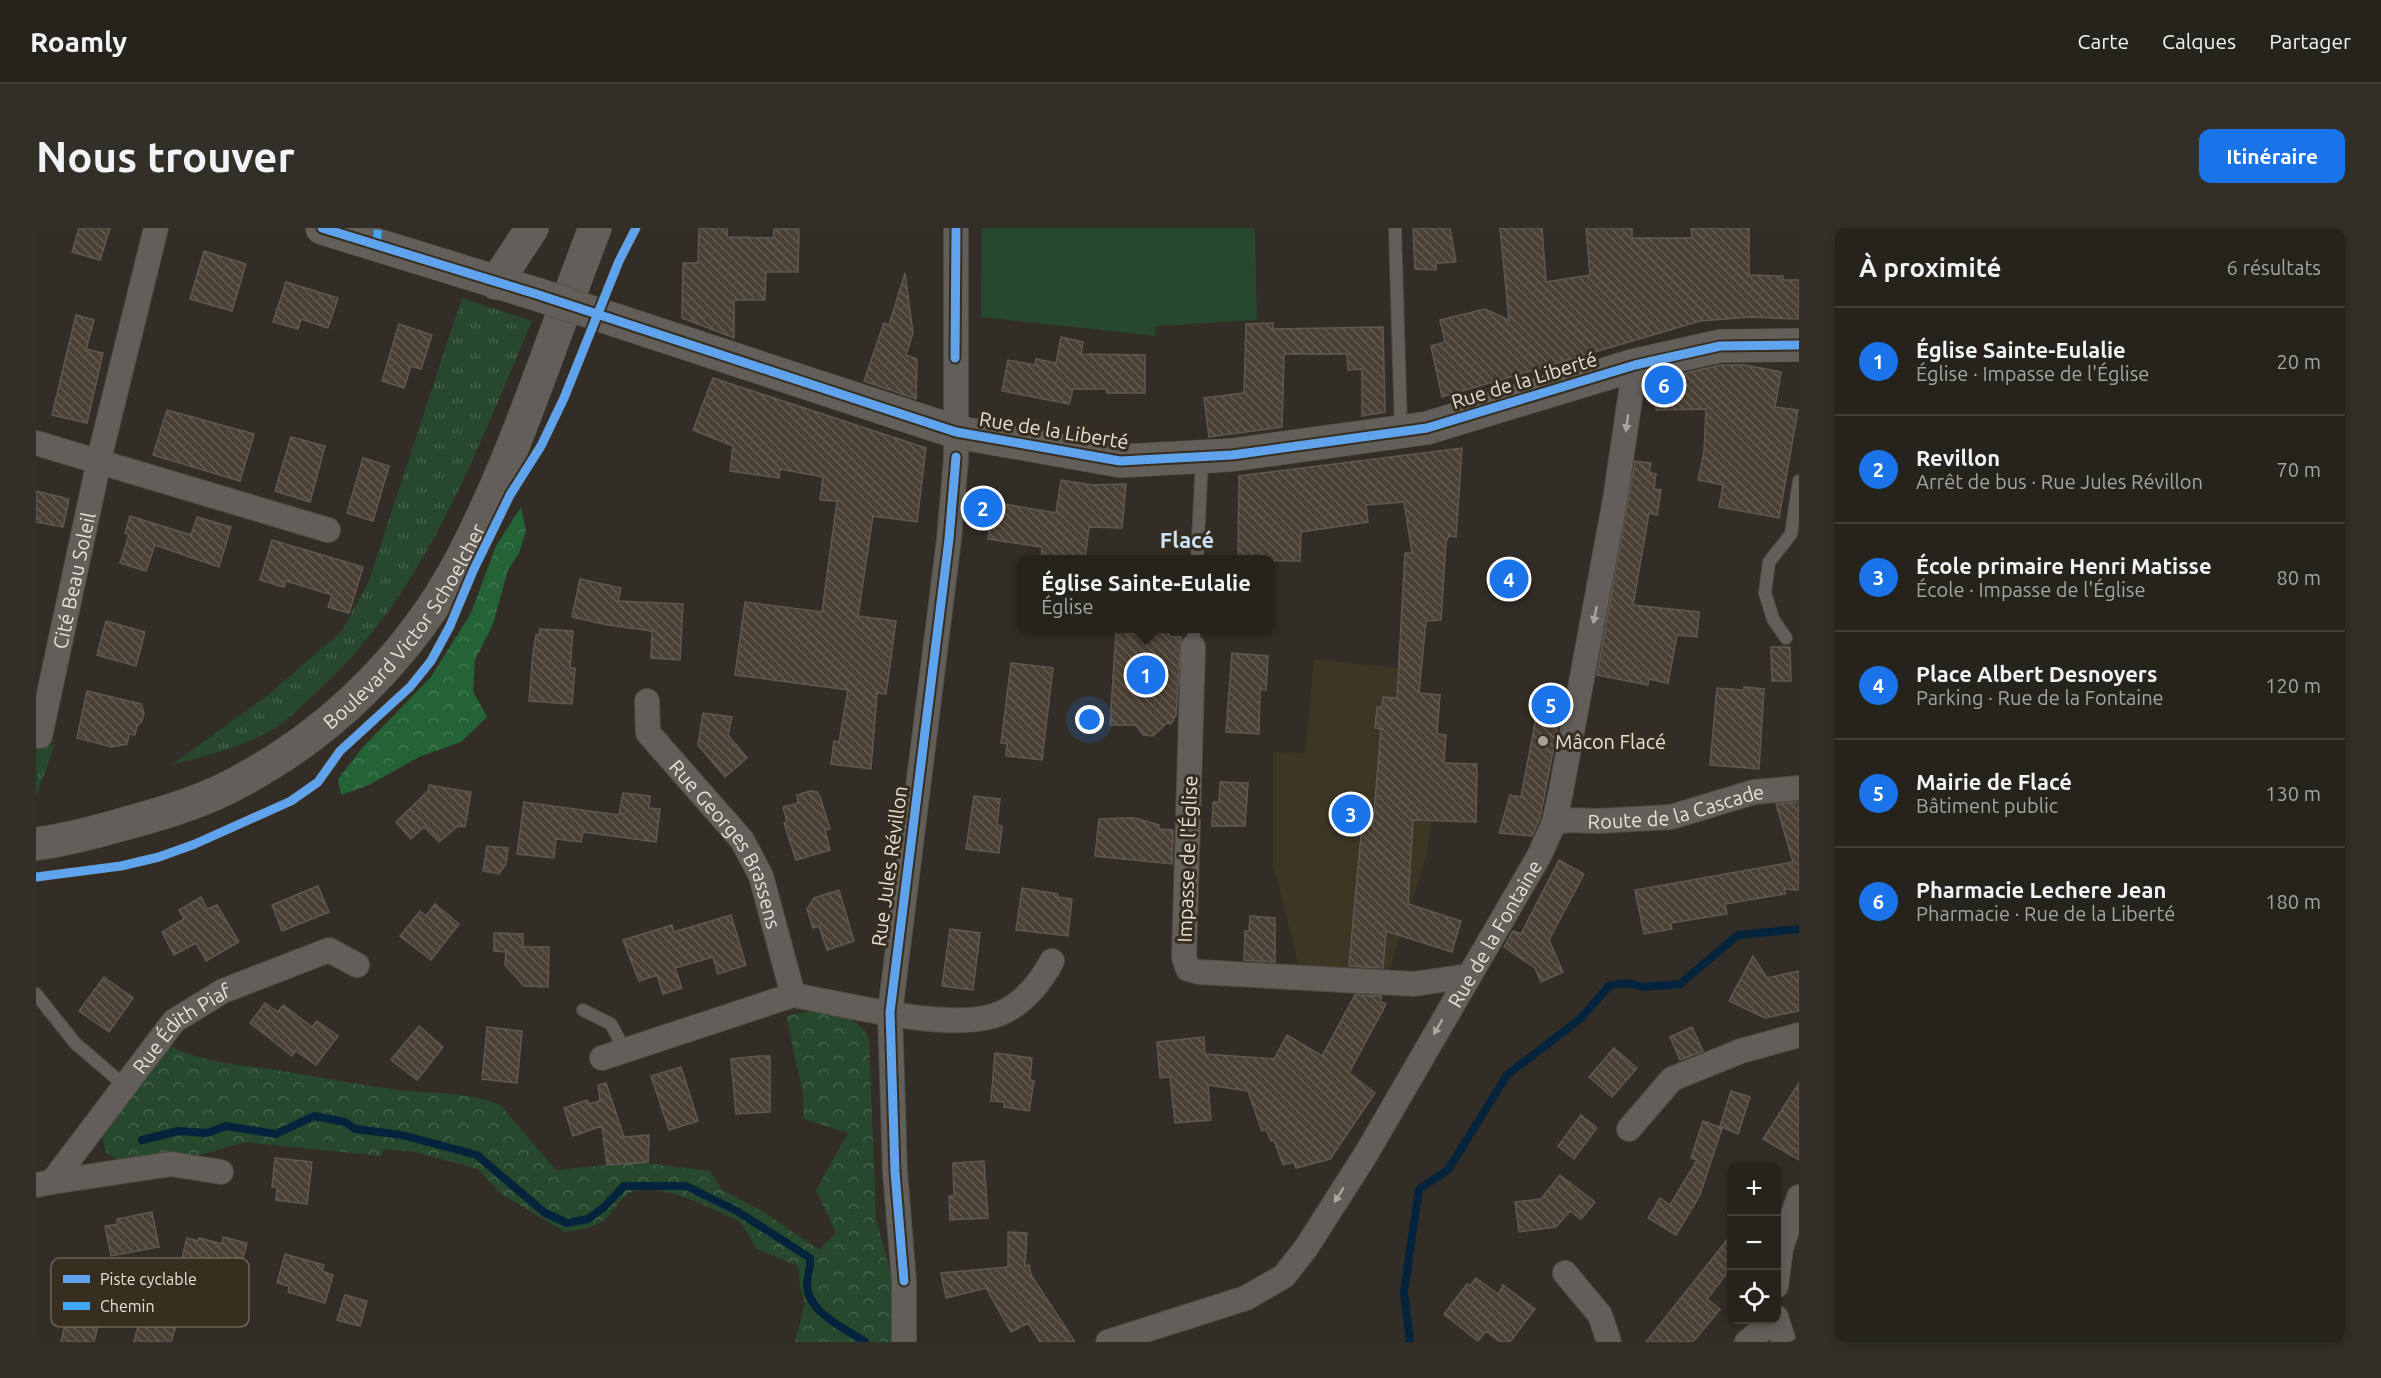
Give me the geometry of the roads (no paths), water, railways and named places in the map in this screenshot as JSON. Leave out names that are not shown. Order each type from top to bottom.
[{"type":"street","name":"Cité Beau Soleil","points":[[40,736],[99,460],[156,228]]},
{"type":"street","name":"Rue de la Liberté","points":[[322,228],[377,236],[496,283],[536,294],[956,432],[1120,461],[1202,458],[1427,428],[1635,365],[1720,346],[1799,345]]},
{"type":"street","points":[[496,283],[532,228]]},
{"type":"street","name":"Boulevard Victor Schoelcher","points":[[36,844],[62,841],[170,811],[226,788],[277,760],[320,730],[371,685],[414,633],[462,558],[502,472],[595,228]]},
{"type":"street","name":"Rue Jules Révillon","points":[[904,1342],[904,1281],[895,1172],[890,1012],[949,539],[956,432],[956,228]]},
{"type":"street","name":"Rue de la Fontaine","points":[[1108,1342],[1246,1298],[1284,1276],[1306,1248],[1366,1154],[1467,976],[1539,856],[1554,823],[1599,593],[1635,365]]},
{"type":"street","points":[[36,444],[99,460],[328,530]]},
{"type":"street","name":"Impasse de l'Église","points":[[1193,638],[1184,958],[1188,969],[1199,972],[1414,984],[1467,976]]},
{"type":"street","name":"Rue Georges Brassens","points":[[647,700],[648,733],[742,840],[760,876],[793,995]]},
{"type":"street","name":"Route de la Cascade","points":[[1554,823],[1671,817],[1754,792],[1799,788]]},
{"type":"street","name":"Rue Édith Piaf","points":[[44,1184],[125,1086],[174,1021],[224,991],[329,950],[357,965]]},
{"type":"street","points":[[602,1059],[793,995],[947,1021],[976,1019],[1001,1013],[1023,999],[1038,984],[1052,962]]},
{"type":"street","points":[[1629,1129],[1672,1079],[1741,1051],[1799,1035]]},
{"type":"street","name":"Rue Édith Piaf","points":[[44,1184],[171,1164],[221,1172]]},
{"type":"street","points":[[1778,1270],[1781,1248],[1799,1197]]},
{"type":"street","points":[[1565,1273],[1600,1314],[1609,1342]]},
{"type":"street","name":"Rue Jules Révillon","points":[[904,1281],[922,1342]]},
{"type":"street","points":[[1747,1342],[1769,1324]]},
{"type":"street","points":[[1778,1324],[1784,1342]]},
{"type":"lane","points":[[1395,228],[1401,432]]},
{"type":"lane","points":[[1197,555],[1202,458]]},
{"type":"lane","points":[[1786,638],[1773,619],[1765,593],[1769,562],[1791,534],[1799,481]]},
{"type":"lane","points":[[36,994],[75,1043],[125,1086]]},
{"type":"lane","points":[[583,1010],[611,1024],[625,1051]]},
{"type":"waterway","points":[[1410,1342],[1404,1292],[1419,1189],[1448,1170],[1507,1075],[1580,1019],[1610,985],[1628,983],[1643,987],[1680,984],[1738,935],[1799,929]]},
{"type":"waterway","points":[[142,1140],[178,1131],[207,1133],[226,1126],[276,1134],[314,1116],[345,1122],[355,1129],[402,1135],[477,1155],[545,1213],[567,1223],[588,1219],[604,1207],[624,1186],[686,1186],[737,1211],[810,1258],[807,1285],[814,1304],[829,1319],[865,1342]]},
{"type":"place","name":"Pharmacie Lechere Jean","points":[[1664,385]]},
{"type":"place","name":"Revillon","points":[[983,508]]},
{"type":"place","name":"Place Albert Desnoyers","points":[[1509,579]]},
{"type":"place","name":"Église Sainte-Eulalie","points":[[1146,675]]},
{"type":"place","name":"Mairie de Flacé","points":[[1551,705]]},
{"type":"place","name":"Mâcon Flacé","points":[[1543,741]]},
{"type":"place","name":"École primaire Henri Matisse","points":[[1351,814]]},
{"type":"district","name":"Flacé","points":[[1187,539]]}]
